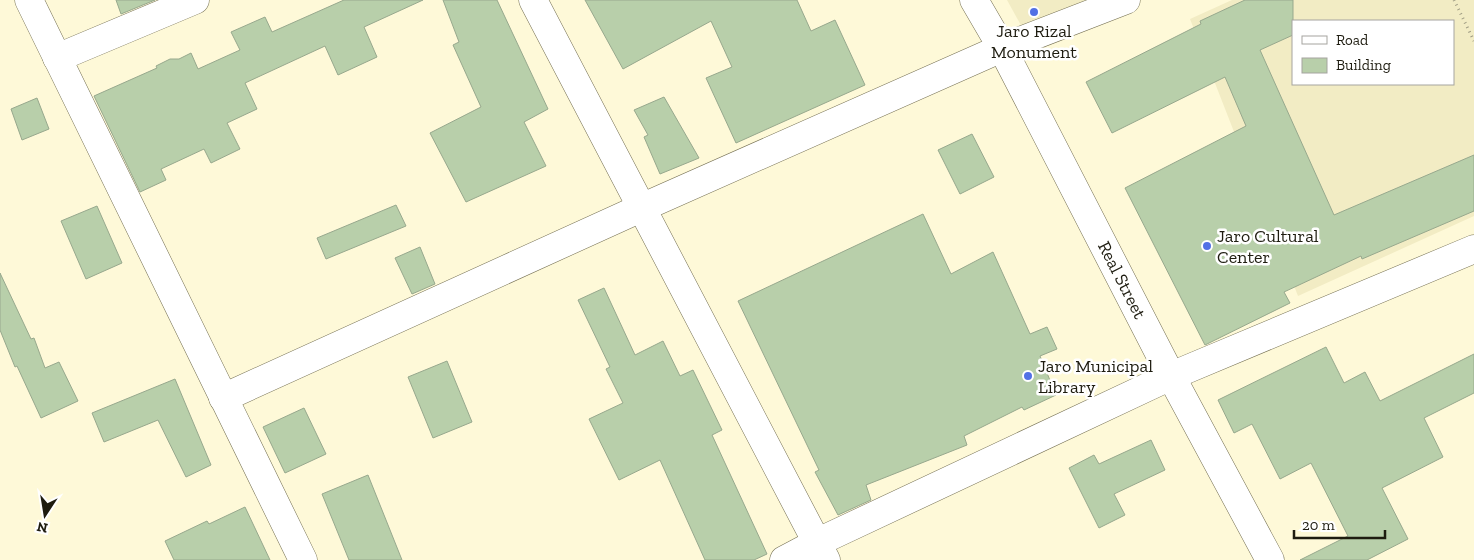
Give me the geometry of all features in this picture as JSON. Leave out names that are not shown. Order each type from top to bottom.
[{"type":"street","points":[[29,0],[303,560]]},
{"type":"street","points":[[57,58],[196,0]]},
{"type":"street","points":[[533,0],[822,551]]},
{"type":"street","name":"Real Street","points":[[974,0],[1002,48],[1171,376],[1270,560]]},
{"type":"street","points":[[223,398],[641,208],[1002,48],[1126,0]]},
{"type":"street","points":[[784,560],[822,551],[1171,376],[1474,248]]},
{"type":"path","points":[[1454,0],[1474,41]]},
{"type":"shaded area","points":[[1007,0],[1086,0],[1023,29]]},
{"type":"shaded area","points":[[1232,0],[1474,0],[1474,216],[1298,296],[1190,19]]},
{"type":"building","points":[[116,0],[155,0],[121,14]]},
{"type":"building","points":[[344,0],[423,0],[364,27],[377,57],[338,75],[325,46],[245,83],[257,109],[227,123],[240,149],[211,163],[204,149],[161,169],[166,180],[140,192],[94,96],[157,68],[156,66],[170,59],[179,59],[191,53],[198,69],[240,50],[231,32],[265,17],[272,32]]},
{"type":"building","points":[[443,0],[497,0],[548,109],[524,122],[546,166],[466,202],[430,133],[481,107],[453,45],[459,42]]},
{"type":"building","points":[[585,0],[797,0],[811,31],[835,20],[865,85],[736,143],[706,78],[732,67],[711,21],[623,69]]},
{"type":"building","points":[[1245,0],[1293,0],[1292,35],[1260,50],[1334,215],[1474,155],[1474,211],[1362,259],[1361,256],[1284,292],[1290,303],[1205,345],[1125,188],[1246,126],[1225,77],[1112,133],[1086,82],[1201,24],[1200,21]]},
{"type":"building","points":[[664,97],[699,158],[660,174],[644,137],[648,135],[634,110]]},
{"type":"building","points":[[37,98],[49,129],[22,140],[11,109]]},
{"type":"building","points":[[972,134],[994,177],[960,194],[938,150]]},
{"type":"building","points":[[396,205],[406,226],[326,259],[317,238]]},
{"type":"building","points":[[97,206],[122,263],[86,279],[61,221]]},
{"type":"building","points":[[923,214],[951,274],[993,252],[1030,334],[1047,327],[1057,349],[1040,356],[1056,395],[1024,410],[1022,407],[964,436],[967,445],[866,485],[871,500],[838,515],[815,472],[819,470],[738,301]]},
{"type":"building","points":[[420,247],[435,284],[412,294],[395,258]]},
{"type":"building","points":[[0,273],[31,339],[34,338],[45,368],[59,362],[78,401],[41,418],[17,366],[15,367],[0,330]]},
{"type":"building","points":[[604,288],[635,355],[663,341],[680,376],[693,370],[722,430],[712,435],[767,554],[754,560],[705,560],[660,460],[619,480],[589,419],[623,403],[606,369],[610,367],[578,300]]},
{"type":"building","points":[[1326,347],[1344,383],[1365,372],[1380,401],[1474,354],[1474,393],[1424,418],[1443,457],[1382,488],[1408,539],[1367,560],[1300,560],[1348,536],[1311,463],[1280,479],[1252,424],[1234,433],[1218,400]]},
{"type":"building","points":[[447,361],[472,422],[433,438],[408,377]]},
{"type":"building","points":[[175,379],[211,465],[186,477],[158,420],[104,442],[92,413]]},
{"type":"building","points":[[304,408],[326,454],[285,473],[263,427]]},
{"type":"building","points":[[1151,440],[1165,470],[1114,494],[1125,515],[1099,528],[1069,468],[1094,455],[1099,464]]},
{"type":"building","points":[[368,475],[402,560],[349,560],[322,494]]},
{"type":"building","points":[[245,507],[270,560],[174,560],[165,541],[207,521],[209,524]]},
{"type":"place","name":"Jaro Rizal Monument","points":[[1034,12]]},
{"type":"place","name":"Jaro Cultural Center","points":[[1207,246]]},
{"type":"place","name":"Jaro Municipal Library","points":[[1028,376]]}]
